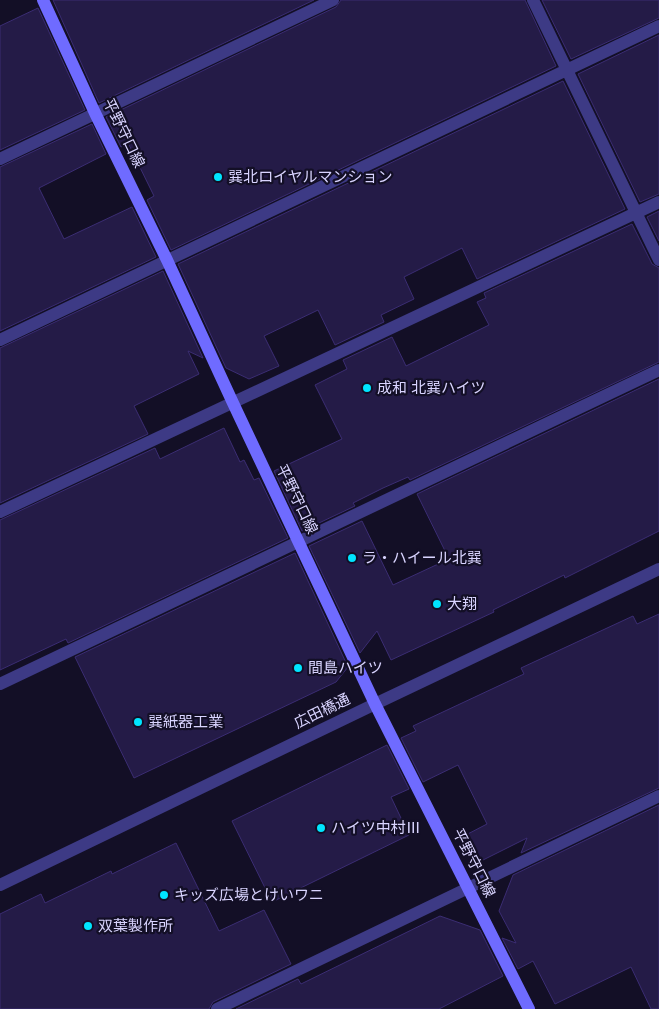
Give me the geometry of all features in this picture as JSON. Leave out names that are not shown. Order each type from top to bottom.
[{"type":"main road","name":"平野守口線","points":[[43,0],[95,113],[167,260],[232,403],[300,541],[375,704],[529,1009]]},
{"type":"street","points":[[0,159],[333,0]]},
{"type":"street","points":[[533,0],[659,260]]},
{"type":"street","points":[[0,340],[659,26]]},
{"type":"street","points":[[0,512],[659,202]]},
{"type":"street","points":[[0,684],[659,370]]},
{"type":"street","name":"広田橋通","points":[[0,885],[659,569]]},
{"type":"street","points":[[217,1009],[659,796]]},
{"type":"building","points":[[53,0],[314,0],[99,103]]},
{"type":"building","points":[[341,0],[525,0],[556,66],[171,250],[147,200],[154,196],[128,143],[121,147],[106,117],[336,7]]},
{"type":"building","points":[[542,0],[659,0],[659,18],[571,59]]},
{"type":"building","points":[[38,8],[85,110],[0,150],[0,26]]},
{"type":"building","points":[[659,35],[659,194],[640,202],[578,74]]},
{"type":"building","points":[[563,81],[625,209],[477,279],[462,248],[404,277],[414,299],[381,315],[384,322],[335,345],[318,310],[264,336],[279,366],[249,379],[226,368],[178,264]]},
{"type":"building","points":[[92,124],[106,154],[39,188],[64,239],[132,207],[156,257],[0,331],[0,167]]},
{"type":"building","points":[[659,211],[659,241],[647,217]]},
{"type":"building","points":[[632,224],[652,264],[659,268],[659,362],[410,480],[408,477],[383,488],[353,503],[355,506],[302,531],[274,471],[342,439],[315,385],[347,369],[343,360],[392,337],[406,366],[489,325],[477,302],[486,298],[484,293]]},
{"type":"building","points":[[163,271],[203,358],[188,351],[199,374],[134,406],[148,434],[0,503],[0,348]]},
{"type":"building","points":[[659,379],[659,531],[565,578],[564,575],[493,610],[494,612],[391,660],[377,631],[360,653],[309,546],[362,521],[393,585],[449,559],[417,494]]},
{"type":"building","points":[[224,428],[240,462],[244,460],[254,480],[259,478],[288,538],[68,643],[66,639],[0,670],[0,520],[155,448],[160,459]]},
{"type":"building","points":[[295,553],[348,667],[336,682],[134,778],[75,657]]},
{"type":"building","points":[[659,614],[659,788],[521,853],[527,838],[475,864],[462,837],[487,824],[458,765],[423,782],[401,738],[416,731],[413,726],[524,674],[521,668],[633,616],[637,624]]},
{"type":"building","name":"ハイツ中村Ⅲ","points":[[387,745],[409,789],[391,797],[409,835],[272,902],[232,821]]},
{"type":"building","points":[[659,805],[659,1009],[651,1009],[631,967],[555,1004],[533,961],[518,969],[502,938],[516,943],[499,911],[513,875]]},
{"type":"building","points":[[176,843],[219,931],[264,910],[291,964],[213,1002],[209,1009],[0,1009],[0,914],[41,894],[45,903],[111,871],[112,874]]},
{"type":"building","points":[[440,916],[480,930],[503,976],[439,1009],[236,1009],[298,979],[301,984]]},
{"type":"place","name":"巽北ロイヤルマンション","points":[[218,177]]},
{"type":"place","name":"成和 北巽ハイツ","points":[[367,388]]},
{"type":"place","name":"ラ・ハイール北巽","points":[[352,558]]},
{"type":"place","name":"大翔","points":[[437,604]]},
{"type":"place","name":"間島ハイツ","points":[[298,668]]},
{"type":"place","name":"巽紙器工業","points":[[138,722]]},
{"type":"place","name":"ハイツ中村Ⅲ","points":[[321,828]]},
{"type":"place","name":"キッズ広場とけいワニ","points":[[164,895]]},
{"type":"place","name":"双葉製作所","points":[[88,926]]}]
